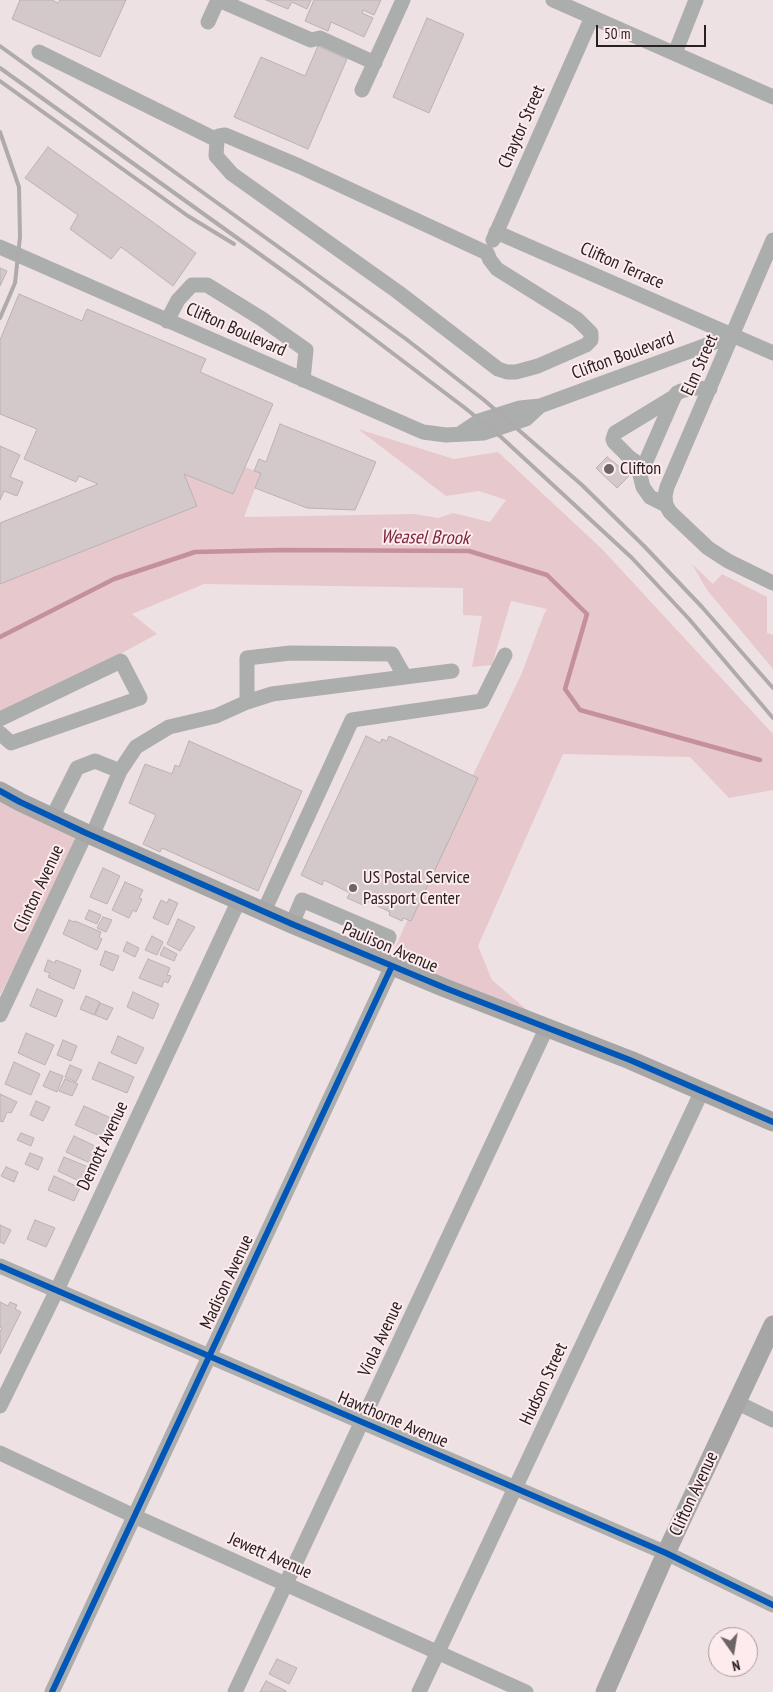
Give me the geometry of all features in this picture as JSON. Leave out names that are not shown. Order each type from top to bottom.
[{"type":"main road","name":"Paulison Avenue","points":[[0,791],[89,835],[292,924],[630,1060],[773,1122]]},
{"type":"main road","name":"Clifton Avenue","points":[[606,1692],[666,1553],[773,1325]]},
{"type":"street","points":[[208,22],[218,0],[311,40],[320,38],[375,63]]},
{"type":"street","points":[[362,90],[403,0]]},
{"type":"street","points":[[553,0],[773,97]]},
{"type":"street","points":[[675,53],[696,0]]},
{"type":"street","name":"Chaytor Street","points":[[487,253],[592,18]]},
{"type":"street","points":[[39,52],[217,140]]},
{"type":"street","points":[[225,135],[299,166],[487,253],[497,270],[577,319],[591,333],[591,340],[586,345],[538,366],[516,372],[498,369],[398,292],[232,174],[216,156],[217,140],[219,136],[225,135]]},
{"type":"street","name":"Clifton Terrace","points":[[496,232],[734,335]]},
{"type":"street","name":"Elm Street","points":[[666,505],[667,487],[734,335],[773,240]]},
{"type":"street","name":"Clifton Boulevard","points":[[0,247],[423,432],[446,434],[484,433],[526,419],[540,406],[734,335]]},
{"type":"street","points":[[167,321],[178,300],[192,285],[207,285],[262,319],[306,350],[303,380]]},
{"type":"street","points":[[734,335],[773,353]]},
{"type":"street","points":[[643,467],[614,442],[614,435],[674,397],[677,393],[687,389],[710,389]]},
{"type":"street","points":[[674,397],[640,475],[645,491],[650,497],[666,505],[670,512],[708,548],[728,561],[773,583]]},
{"type":"street","points":[[247,702],[247,658],[290,653],[392,654],[405,677]]},
{"type":"street","points":[[264,911],[352,720],[482,701],[505,655]]},
{"type":"street","points":[[0,719],[121,660],[140,698],[5,738]]},
{"type":"street","name":"Clinton Avenue","points":[[0,1015],[120,770],[136,747],[169,727],[216,716],[247,702],[272,694],[452,671]]},
{"type":"street","points":[[52,818],[77,768],[95,761],[120,770]]},
{"type":"street","name":"Demott Avenue","points":[[0,1406],[57,1290],[238,900]]},
{"type":"street","name":"Madison Avenue","points":[[52,1692],[209,1356],[386,963],[389,937],[302,900],[292,924]]},
{"type":"street","name":"Viola Avenue","points":[[235,1692],[547,1028]]},
{"type":"street","name":"Hudson Street","points":[[419,1692],[702,1091]]},
{"type":"street","name":"Hawthorne Avenue","points":[[0,1266],[666,1553],[773,1605]]},
{"type":"street","points":[[736,1402],[773,1420]]},
{"type":"street","name":"Jewett Avenue","points":[[0,1453],[134,1516],[526,1692]]},
{"type":"shaded area","points":[[358,429],[454,459],[498,452],[602,549],[773,734],[773,790],[729,798],[690,757],[563,754],[478,946],[492,980],[547,1027],[388,964],[458,806],[521,675],[547,609],[511,601],[492,665],[472,667],[482,616],[463,615],[463,588],[204,584],[132,614],[157,634],[0,719],[0,584],[196,506],[184,474],[233,494],[245,467],[261,473],[244,517],[415,514],[438,518],[453,513],[490,522],[506,500],[479,491],[446,496]]},
{"type":"shaded area","points":[[692,564],[713,584],[722,574],[767,597],[767,633],[773,635],[773,669],[707,590]]},
{"type":"shaded area","points":[[0,791],[86,833],[0,995]]},
{"type":"building","points":[[20,0],[52,0],[58,3],[60,0],[126,0],[100,57],[12,19]]},
{"type":"building","points":[[266,0],[311,0],[307,9],[292,2],[288,9]]},
{"type":"building","points":[[314,0],[381,0],[374,15],[363,10],[362,13],[373,18],[364,37],[331,22],[328,31],[305,21]]},
{"type":"building","points":[[427,18],[464,34],[429,113],[393,97]]},
{"type":"building","points":[[318,46],[347,59],[308,149],[234,117],[261,57],[305,76]]},
{"type":"building","points":[[48,147],[196,253],[173,286],[121,247],[111,259],[70,229],[78,215],[25,178]]},
{"type":"building","points":[[0,268],[7,271],[0,286]]},
{"type":"building","points":[[19,294],[82,321],[87,309],[206,359],[200,372],[273,404],[233,494],[184,474],[197,506],[0,584],[0,523],[98,484],[79,476],[76,482],[24,459],[37,429],[0,414],[0,340]]},
{"type":"building","points":[[280,424],[376,462],[355,510],[307,508],[255,488],[261,473],[254,471],[259,459],[266,462]]},
{"type":"building","points":[[0,446],[20,455],[10,477],[23,482],[17,496],[4,491],[0,500]]},
{"type":"building","points":[[607,457],[630,475],[617,488],[596,468]]},
{"type":"building","points":[[366,736],[380,743],[382,739],[387,741],[389,736],[478,778],[411,921],[403,918],[402,921],[389,915],[390,912],[365,900],[363,905],[347,898],[350,893],[324,880],[322,885],[301,875]]},
{"type":"building","points":[[189,741],[302,791],[258,891],[162,848],[160,852],[143,844],[156,815],[129,803],[145,764],[172,774],[175,765],[179,767]]},
{"type":"building","points":[[103,868],[120,876],[107,904],[90,897]]},
{"type":"building","points":[[125,882],[143,890],[139,898],[142,899],[136,912],[133,910],[129,918],[112,910]]},
{"type":"building","points":[[169,899],[178,903],[168,925],[153,918],[161,900],[167,903]]},
{"type":"building","points":[[89,910],[101,915],[97,924],[85,919]]},
{"type":"building","points":[[103,917],[112,920],[106,932],[97,928]]},
{"type":"building","points":[[178,919],[195,927],[180,951],[167,944]]},
{"type":"building","points":[[69,920],[101,932],[99,937],[102,939],[97,950],[63,934]]},
{"type":"building","points":[[152,936],[163,942],[157,955],[145,950]]},
{"type":"building","points":[[127,942],[139,948],[135,957],[123,951]]},
{"type":"building","points":[[164,947],[177,954],[174,961],[160,955]]},
{"type":"building","points":[[105,951],[119,956],[113,971],[100,965]]},
{"type":"building","points":[[148,959],[170,968],[167,975],[171,976],[168,983],[164,981],[162,987],[139,978]]},
{"type":"building","points":[[48,960],[55,963],[56,960],[81,970],[74,989],[48,977],[50,973],[44,971]]},
{"type":"building","points":[[37,989],[63,1000],[56,1017],[30,1006]]},
{"type":"building","points":[[133,992],[159,1004],[153,1019],[127,1007]]},
{"type":"building","points":[[86,996],[100,1002],[94,1015],[80,1009]]},
{"type":"building","points":[[100,1003],[113,1008],[107,1020],[95,1015]]},
{"type":"building","points":[[26,1033],[54,1045],[45,1065],[18,1053]]},
{"type":"building","points":[[118,1036],[144,1048],[136,1064],[111,1053]]},
{"type":"building","points":[[63,1040],[77,1046],[71,1061],[57,1055]]},
{"type":"building","points":[[14,1062],[40,1074],[31,1095],[5,1084]]},
{"type":"building","points":[[99,1062],[134,1077],[127,1093],[92,1079]]},
{"type":"building","points":[[70,1065],[82,1070],[76,1082],[65,1077]]},
{"type":"building","points":[[50,1071],[63,1076],[57,1092],[43,1086]]},
{"type":"building","points":[[65,1079],[78,1084],[72,1096],[59,1091]]},
{"type":"building","points":[[0,1094],[17,1102],[11,1113],[7,1112],[3,1122],[0,1121]]},
{"type":"building","points":[[36,1101],[50,1107],[43,1121],[30,1115]]},
{"type":"building","points":[[84,1106],[111,1118],[102,1137],[75,1125]]},
{"type":"building","points":[[21,1133],[34,1138],[31,1146],[17,1140]]},
{"type":"building","points":[[74,1136],[97,1147],[90,1163],[66,1152]]},
{"type":"building","points":[[30,1153],[43,1158],[38,1170],[25,1164]]},
{"type":"building","points":[[64,1157],[88,1167],[81,1182],[58,1171]]},
{"type":"building","points":[[6,1167],[18,1172],[14,1182],[1,1176]]},
{"type":"building","points":[[54,1176],[80,1188],[74,1201],[48,1190]]},
{"type":"building","points":[[35,1220],[55,1228],[46,1247],[27,1239]]},
{"type":"building","points":[[0,1225],[11,1230],[4,1244],[0,1242]]},
{"type":"building","points":[[0,1302],[8,1306],[10,1302],[17,1305],[15,1309],[21,1312],[0,1354],[0,1332],[2,1328],[0,1327]]},
{"type":"building","points":[[277,1659],[297,1668],[289,1684],[269,1674]]},
{"type":"building","points":[[266,1681],[286,1691],[286,1692],[260,1692]]},
{"type":"waterway","name":"Weasel Brook","points":[[0,637],[114,579],[195,552],[282,550],[469,551],[547,575],[587,614],[565,689],[580,710],[760,760]]},
{"type":"railway","points":[[0,46],[406,339],[484,400],[582,485],[644,546],[702,607],[773,688]]},
{"type":"railway","points":[[0,68],[300,283],[501,437],[632,558],[689,619],[773,718]]},
{"type":"railway","points":[[0,81],[188,216],[234,244]]},
{"type":"railway","points":[[0,132],[19,187],[20,237],[15,283],[0,318]]},
{"type":"cycle path","points":[[0,791],[86,833],[292,924],[445,988],[630,1060],[773,1122]]},
{"type":"cycle path","points":[[52,1692],[392,966]]},
{"type":"cycle path","points":[[0,1266],[666,1553],[773,1605]]},
{"type":"place","name":"Clifton","points":[[609,469]]},
{"type":"place","name":"US Postal Service Passport Center","points":[[353,888]]}]
